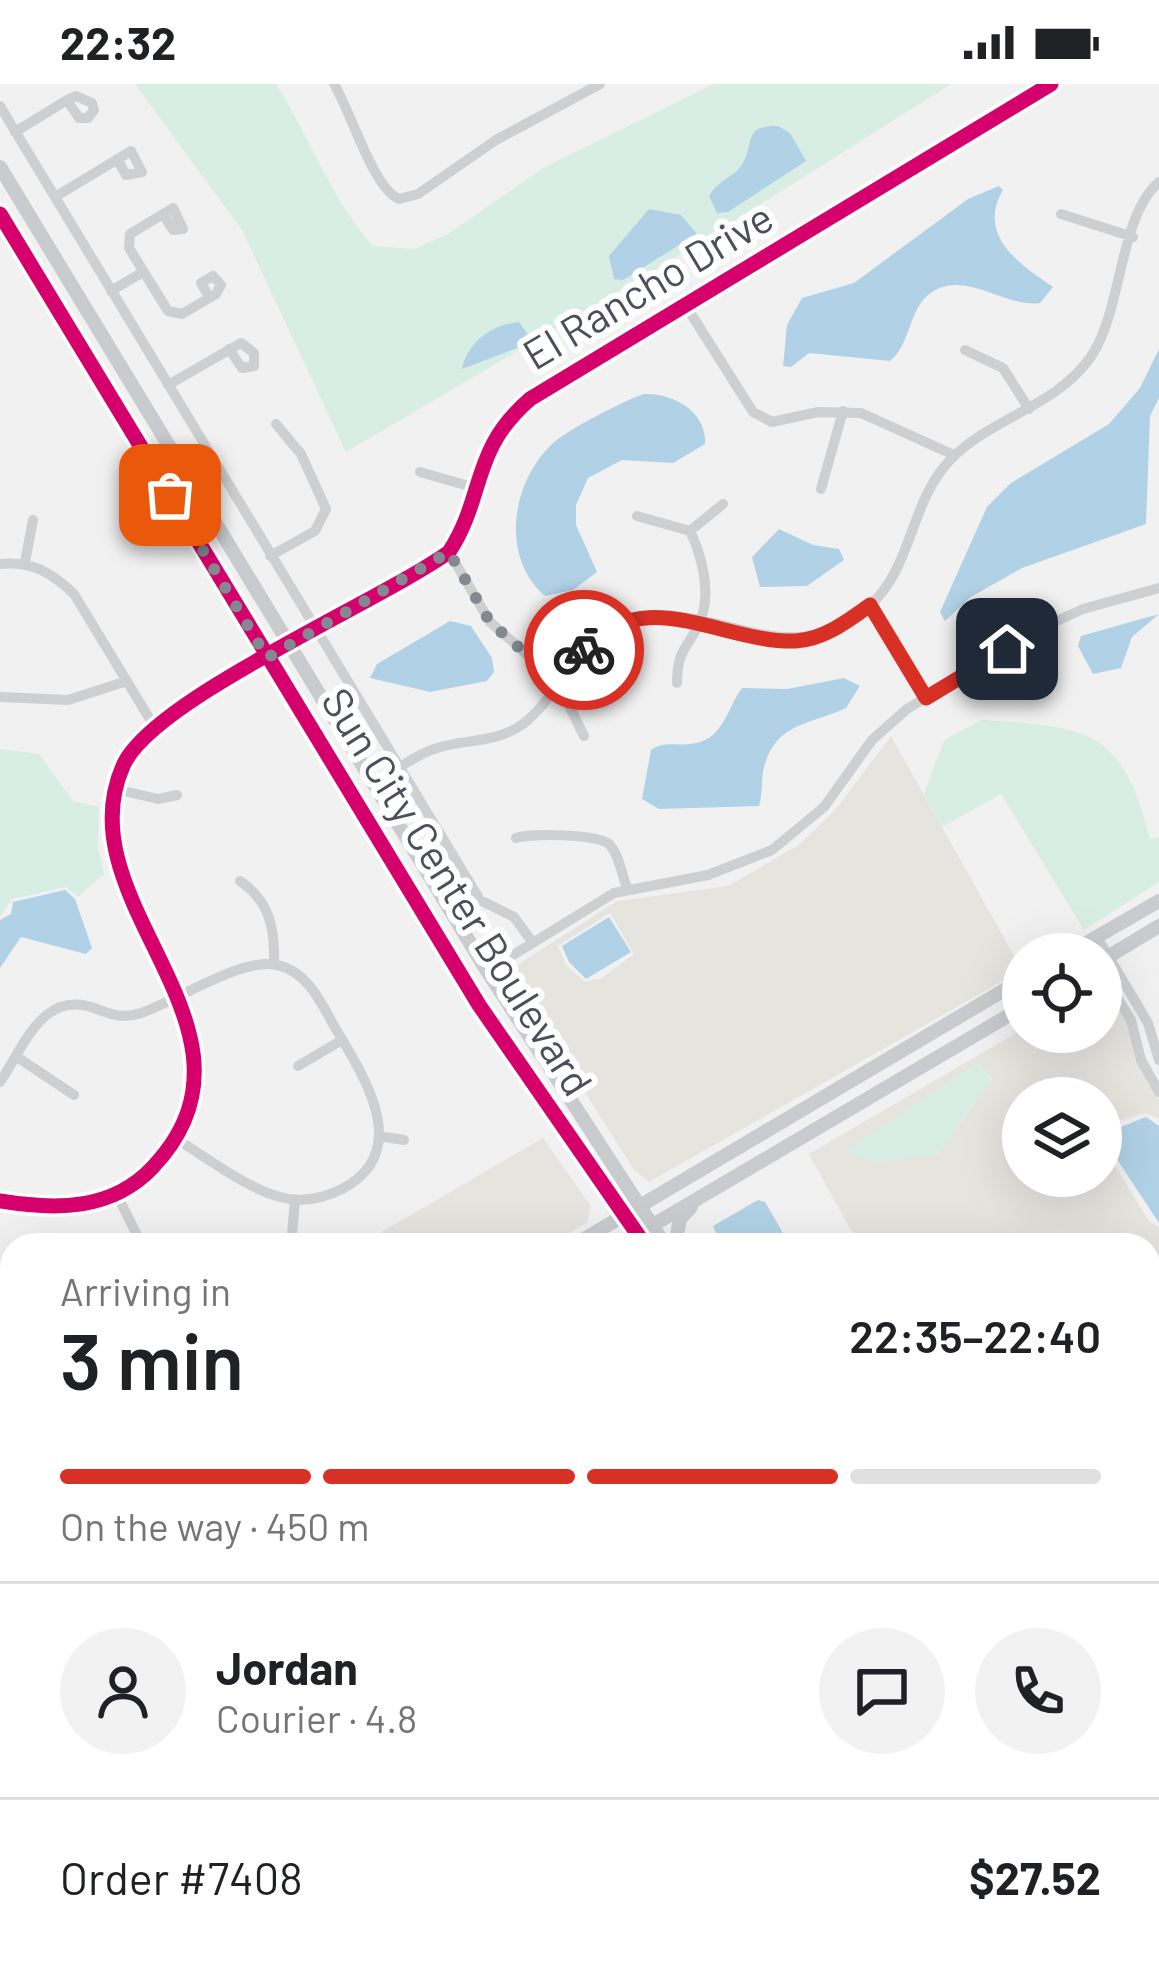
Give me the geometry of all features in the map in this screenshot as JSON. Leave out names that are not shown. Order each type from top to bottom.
[{"type":"main road","name":"Sun City Center Boulevard","points":[[0,166],[487,970],[631,1211],[639,1233]]},
{"type":"main road","points":[[0,187],[46,254],[60,266]]},
{"type":"main road","name":"Sun City Center Boulevard","points":[[0,214],[479,1005],[601,1183],[631,1211]]},
{"type":"main road","points":[[397,871],[416,890],[470,974],[487,970]]},
{"type":"main road","points":[[1110,933],[1159,901]]},
{"type":"main road","points":[[1122,951],[1159,926]]},
{"type":"main road","points":[[594,1233],[1002,992]]},
{"type":"main road","points":[[646,1233],[1002,1019]]},
{"type":"main road","points":[[587,1233],[609,1210],[601,1183]]},
{"type":"main road","points":[[677,1233],[680,1219],[696,1201]]},
{"type":"main road","points":[[631,1211],[657,1233]]},
{"type":"street","points":[[334,84],[367,146],[380,185],[399,199],[418,194],[569,98],[599,84]]},
{"type":"street","points":[[562,84],[569,98]]},
{"type":"street","name":"El Rancho Drive","points":[[449,552],[496,432],[530,399],[1052,84]]},
{"type":"street","points":[[15,132],[67,100]]},
{"type":"street","points":[[0,106],[480,900],[514,916],[532,943]]},
{"type":"street","points":[[55,196],[117,159]]},
{"type":"street","points":[[397,769],[432,748],[503,736],[525,722],[592,641],[631,620],[700,621],[796,641],[838,628],[870,605],[898,570],[923,496],[954,455],[1073,378],[1090,357],[1105,332],[1144,202],[1159,182]]},
{"type":"street","points":[[163,214],[127,240],[143,272],[173,314],[186,312],[208,295]]},
{"type":"street","points":[[1061,214],[1132,237]]},
{"type":"street","points":[[111,291],[143,272]]},
{"type":"street","points":[[686,305],[753,412],[772,422],[843,411],[880,420],[954,455]]},
{"type":"street","points":[[168,385],[230,350]]},
{"type":"street","points":[[965,350],[1003,368],[1029,409]]},
{"type":"street","points":[[821,489],[843,411]]},
{"type":"street","points":[[270,556],[315,531],[326,509],[308,466],[277,424]]},
{"type":"street","points":[[420,472],[472,487]]},
{"type":"street","points":[[690,531],[723,504]]},
{"type":"street","points":[[637,516],[690,531]]},
{"type":"street","points":[[25,562],[33,520]]},
{"type":"street","points":[[677,683],[680,647],[700,621],[704,574],[690,531]]},
{"type":"street","points":[[0,1201],[47,1208],[117,1195],[143,1178],[176,1139],[190,1106],[196,1067],[192,1031],[117,854],[115,789],[134,746],[154,726],[449,552],[490,622],[557,681],[584,736]]},
{"type":"street","points":[[0,563],[25,562],[56,577],[74,594],[154,726]]},
{"type":"street","points":[[487,970],[627,888],[708,875],[772,850],[824,807],[882,730],[926,698],[1039,629],[1083,609],[1159,588]]},
{"type":"street","points":[[870,605],[926,698]]},
{"type":"street","points":[[0,698],[68,700],[127,681]]},
{"type":"street","points":[[115,789],[158,799],[177,795]]},
{"type":"street","points":[[516,838],[536,831],[601,839],[613,848],[627,888]]},
{"type":"street","points":[[240,881],[259,893],[271,919],[274,964]]},
{"type":"street","points":[[0,1082],[40,1017],[57,1006],[75,1002],[128,1017],[241,970],[274,964],[309,984],[375,1095],[379,1136],[365,1170],[324,1198],[295,1201],[267,1192],[176,1139]]},
{"type":"street","points":[[1122,988],[1148,1023],[1159,1060]]},
{"type":"street","points":[[1122,1001],[1141,1060],[1159,1092]]},
{"type":"street","points":[[298,1066],[343,1040]]},
{"type":"street","points":[[17,1057],[74,1095]]},
{"type":"street","points":[[379,1136],[404,1140]]},
{"type":"street","points":[[117,1195],[136,1233]]},
{"type":"street","points":[[292,1233],[295,1201]]},
{"type":"shaded area","points":[[891,736],[1002,934],[1002,981],[649,1182],[634,1170],[508,971],[617,901],[728,886],[799,845],[836,809]],"holes":[[[610,913],[634,954],[602,978],[585,982],[566,965],[558,946]]]},
{"type":"shaded area","points":[[1122,1014],[1142,1072],[1159,1100],[1159,1119],[1145,1113],[1122,1120],[1122,1077],[1002,1077],[1002,1197],[1122,1197],[1122,1177],[1159,1233],[852,1233],[809,1154],[1002,1041],[1002,1053],[1122,1053]],"holes":[[[978,1063],[992,1079],[938,1154],[877,1162],[844,1153]]]},
{"type":"shaded area","points":[[543,1138],[590,1205],[588,1222],[569,1233],[380,1233]]},
{"type":"green space","points":[[135,84],[276,84],[345,209],[373,246],[414,249],[448,234],[545,167],[714,84],[951,84],[672,260],[346,452],[242,230]]},
{"type":"green space","points":[[982,720],[1074,731],[1112,754],[1127,775],[1150,839],[1159,837],[1159,882],[1084,930],[1001,794],[942,827],[924,794],[944,740]]},
{"type":"green space","points":[[0,749],[39,754],[73,801],[99,807],[98,847],[104,874],[78,897],[66,887],[12,899],[0,916]]},
{"type":"green space","points":[[978,1063],[992,1079],[938,1154],[877,1162],[843,1153]]},
{"type":"water","points":[[778,126],[790,133],[806,161],[728,212],[717,213],[709,196],[740,167],[754,132]]},
{"type":"water","points":[[999,186],[1003,190],[995,221],[999,235],[1016,259],[1053,287],[1040,303],[952,285],[924,299],[890,361],[809,353],[791,367],[783,366],[787,325],[802,298],[854,283],[968,199]]},
{"type":"water","points":[[649,209],[681,215],[697,234],[623,280],[614,279],[609,256]]},
{"type":"water","points":[[519,322],[529,336],[520,347],[462,369],[482,336]]},
{"type":"water","points":[[1159,349],[1159,398],[1150,416],[1146,524],[1022,568],[971,597],[945,621],[940,612],[987,507],[1011,483],[1109,424],[1140,388]]},
{"type":"water","points":[[644,394],[666,397],[686,407],[701,423],[705,444],[673,463],[622,460],[588,478],[576,505],[576,525],[597,572],[573,590],[545,596],[521,561],[517,541],[516,520],[527,479],[559,438]]},
{"type":"water","points":[[779,529],[813,545],[839,549],[844,560],[807,586],[760,587],[752,557]]},
{"type":"water","points":[[1159,614],[1132,637],[1121,668],[1093,674],[1078,646],[1081,636]]},
{"type":"water","points":[[450,621],[471,626],[492,658],[494,672],[487,681],[430,692],[370,678],[377,664]]},
{"type":"water","points":[[844,678],[860,686],[846,708],[796,727],[769,752],[759,806],[659,809],[642,799],[651,750],[710,737],[742,688],[787,689]]},
{"type":"water","points":[[65,890],[75,899],[92,948],[86,954],[21,937],[0,968],[0,920],[11,914],[13,902]]},
{"type":"water","points":[[609,917],[631,952],[586,979],[569,962],[562,946]]},
{"type":"water","points":[[1146,1117],[1159,1126],[1159,1223],[1122,1167],[1122,1127]]},
{"type":"water","points":[[758,1200],[765,1202],[783,1233],[716,1233],[713,1226]]},
{"type":"cycle path","points":[[0,1201],[62,1206],[120,1192],[153,1167],[186,1116],[194,1066],[184,1016],[120,868],[112,817],[123,766],[142,740],[220,682],[449,552],[497,437],[530,399],[1051,84]]},
{"type":"cycle path","points":[[0,214],[479,1005],[637,1233]]},
{"type":"way so far","points":[[170,495],[267,658],[449,552],[490,622],[557,681],[584,650]]},
{"type":"route","points":[[584,650],[611,628],[650,617],[700,621],[796,641],[838,628],[870,605],[926,698],[1007,649]]}]
